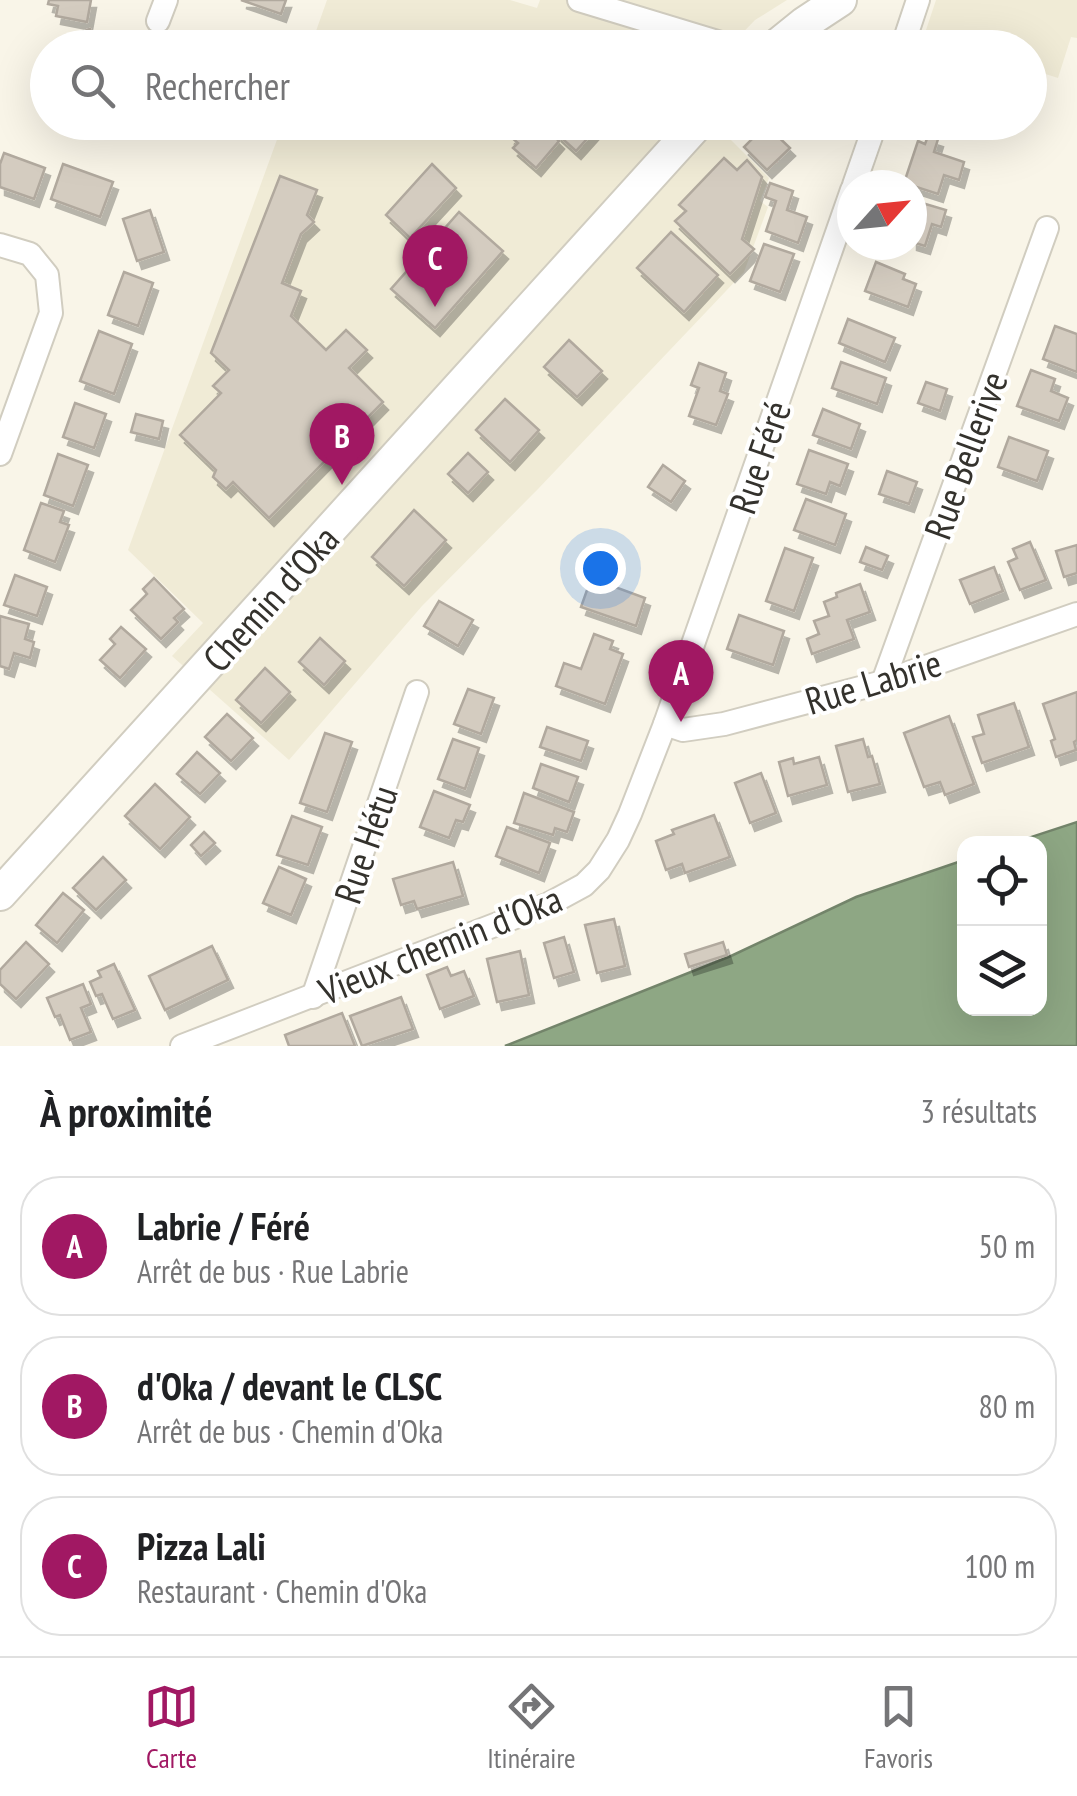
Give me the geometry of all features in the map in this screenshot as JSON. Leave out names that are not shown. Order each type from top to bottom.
[{"type":"main road","points":[[796,30],[840,0]]},
{"type":"main road","name":"Chemin d'Oka","points":[[0,894],[683,140]]},
{"type":"street","points":[[579,0],[678,30]]},
{"type":"street","points":[[908,30],[918,0]]},
{"type":"street","name":"Rue Féré","points":[[859,170],[870,140]]},
{"type":"street","name":"Rue Bellerive","points":[[883,682],[1047,228]]},
{"type":"street","name":"Rue Féré","points":[[666,724],[837,233]]},
{"type":"street","points":[[0,245],[30,254],[47,275],[51,313],[0,454]]},
{"type":"street","name":"Rue Labrie","points":[[666,724],[683,730],[724,724],[883,682],[1077,614]]},
{"type":"street","name":"Rue Hétu","points":[[313,996],[417,692]]},
{"type":"street","name":"Vieux chemin d'Oka","points":[[182,1046],[549,904],[584,885],[618,840],[666,724]]},
{"type":"shaded area","points":[[327,0],[510,0],[537,8],[540,0],[787,0],[745,30],[316,30]]},
{"type":"shaded area","points":[[936,0],[1077,0],[1077,38],[1071,37],[1058,78],[1047,74],[1047,30],[926,30]]},
{"type":"shaded area","points":[[277,140],[731,140],[769,178],[760,201],[768,207],[744,272],[422,606],[289,760],[172,656],[203,623],[128,550]]},
{"type":"shaded area","points":[[1077,822],[1077,1046],[505,1046],[731,956],[856,897],[957,862],[957,1016],[1047,1016],[1047,836],[1034,836]]},
{"type":"building","points":[[49,0],[91,0],[87,22],[56,16],[58,6],[48,4]]},
{"type":"building","points":[[241,0],[286,0],[281,14]]},
{"type":"building","points":[[515,140],[559,141],[536,168],[513,148],[518,143]]},
{"type":"building","points":[[564,140],[586,140],[576,151]]},
{"type":"building","points":[[751,140],[782,140],[790,148],[767,170],[744,147]]},
{"type":"building","points":[[926,140],[938,140],[934,152],[964,162],[959,180],[944,175],[938,194],[927,190],[927,170],[908,170],[918,141],[925,144]]},
{"type":"building","points":[[4,153],[45,168],[34,199],[0,187]]},
{"type":"building","points":[[724,158],[737,170],[747,160],[762,177],[742,239],[754,249],[730,274],[675,221],[686,211],[679,205]]},
{"type":"building","points":[[63,164],[113,182],[100,217],[51,199]]},
{"type":"building","points":[[432,164],[456,188],[410,238],[386,215]]},
{"type":"building","points":[[280,176],[317,190],[307,215],[314,222],[301,234],[282,283],[301,291],[291,316],[326,350],[346,330],[367,350],[349,368],[383,402],[269,518],[233,482],[226,489],[213,477],[216,470],[180,435],[221,393],[213,386],[229,370],[211,353]]},
{"type":"building","points":[[770,183],[793,191],[787,210],[807,217],[798,243],[766,231],[776,201],[765,197]]},
{"type":"building","points":[[927,204],[946,210],[941,227],[932,224],[927,240]]},
{"type":"building","points":[[150,210],[164,252],[137,261],[123,219]]},
{"type":"building","points":[[459,212],[503,251],[435,328],[391,289]]},
{"type":"building","points":[[671,232],[718,275],[684,312],[637,268]]},
{"type":"building","points":[[764,244],[794,254],[780,292],[750,281]]},
{"type":"building","points":[[876,262],[905,274],[903,279],[916,284],[908,307],[865,291]]},
{"type":"building","points":[[124,272],[153,283],[138,326],[108,315]]},
{"type":"building","points":[[848,319],[895,338],[885,362],[839,343]]},
{"type":"building","points":[[1055,326],[1077,334],[1077,372],[1043,359]]},
{"type":"building","points":[[99,331],[132,344],[114,394],[80,381]]},
{"type":"building","points":[[569,340],[602,371],[577,397],[544,367]]},
{"type":"building","points":[[841,362],[886,378],[877,404],[832,388]]},
{"type":"building","points":[[699,363],[726,373],[720,391],[728,394],[716,425],[689,416],[699,388],[691,385]]},
{"type":"building","points":[[1031,370],[1055,379],[1051,391],[1068,398],[1059,421],[1017,406]]},
{"type":"building","points":[[926,382],[947,389],[940,411],[918,403]]},
{"type":"building","points":[[505,399],[539,430],[510,462],[476,430]]},
{"type":"building","points":[[75,403],[106,414],[94,448],[63,437]]},
{"type":"building","points":[[823,409],[860,424],[851,449],[813,435]]},
{"type":"building","points":[[136,414],[163,421],[159,439],[131,432]]},
{"type":"building","points":[[1009,437],[1048,451],[1037,481],[998,467]]},
{"type":"building","points":[[809,450],[848,464],[840,486],[830,482],[826,494],[797,484]]},
{"type":"building","points":[[468,453],[488,472],[468,493],[448,474]]},
{"type":"building","points":[[58,454],[88,465],[73,506],[44,495]]},
{"type":"building","points":[[663,465],[685,481],[671,502],[648,487]]},
{"type":"building","points":[[887,471],[917,482],[909,504],[879,494]]},
{"type":"building","points":[[806,499],[846,514],[835,545],[794,530]]},
{"type":"building","points":[[41,503],[64,511],[60,522],[69,525],[55,562],[24,550]]},
{"type":"building","points":[[414,510],[446,540],[404,586],[372,557]]},
{"type":"building","points":[[1030,542],[1046,580],[1020,590],[1008,562],[1017,558],[1013,549]]},
{"type":"building","points":[[1077,545],[1077,573],[1064,577],[1056,551]]},
{"type":"building","points":[[866,547],[888,556],[882,570],[860,562]]},
{"type":"building","points":[[785,548],[813,558],[794,611],[766,601]]},
{"type":"building","points":[[597,562],[609,567],[604,583],[645,598],[636,626],[581,607]]},
{"type":"building","points":[[994,567],[1003,591],[970,604],[960,580]]},
{"type":"building","points":[[15,575],[47,587],[37,616],[4,605]]},
{"type":"building","points":[[154,578],[184,609],[174,618],[178,622],[161,639],[131,610],[147,594],[143,589]]},
{"type":"building","points":[[860,584],[870,612],[847,620],[854,639],[812,654],[807,639],[819,634],[814,621],[829,616],[824,602]]},
{"type":"building","points":[[439,601],[473,620],[458,646],[424,626]]},
{"type":"building","points":[[739,615],[784,631],[773,665],[727,649]]},
{"type":"building","points":[[0,616],[29,624],[25,639],[34,642],[30,658],[14,653],[9,669],[0,666]]},
{"type":"building","points":[[121,627],[146,649],[120,678],[100,660],[115,644],[110,639]]},
{"type":"building","points":[[594,634],[613,641],[610,649],[623,654],[605,704],[556,686],[564,663],[581,669]]},
{"type":"building","points":[[320,638],[345,661],[324,685],[299,662]]},
{"type":"building","points":[[265,668],[290,692],[261,723],[236,700]]},
{"type":"building","points":[[468,689],[494,698],[481,734],[454,724]]},
{"type":"building","points":[[1077,692],[1076,750],[1056,757],[1051,741],[1055,739],[1043,704]]},
{"type":"building","points":[[1014,703],[1029,747],[982,763],[973,737],[984,734],[978,715]]},
{"type":"building","points":[[227,714],[253,738],[231,761],[205,737]]},
{"type":"building","points":[[949,716],[974,784],[945,795],[940,782],[924,787],[904,733]]},
{"type":"building","points":[[547,727],[588,741],[581,761],[540,747]]},
{"type":"building","points":[[325,733],[352,742],[327,812],[300,803]]},
{"type":"building","points":[[453,739],[479,748],[465,789],[438,779]]},
{"type":"building","points":[[863,739],[880,784],[848,792],[836,746]]},
{"type":"building","points":[[197,752],[220,773],[200,794],[177,774]]},
{"type":"building","points":[[819,757],[827,785],[788,796],[779,762],[793,758],[794,764]]},
{"type":"building","points":[[541,764],[578,777],[569,802],[533,788]]},
{"type":"building","points":[[761,773],[776,813],[750,823],[735,783]]},
{"type":"building","points":[[155,784],[190,817],[160,849],[125,816]]},
{"type":"building","points":[[434,791],[470,805],[463,822],[456,820],[449,838],[420,827]]},
{"type":"building","points":[[524,793],[574,812],[567,832],[555,828],[553,835],[514,823]]},
{"type":"building","points":[[714,815],[730,857],[685,873],[682,864],[666,870],[656,841],[674,834],[672,830]]},
{"type":"building","points":[[292,816],[322,827],[308,865],[277,855]]},
{"type":"building","points":[[507,827],[550,843],[539,873],[496,856]]},
{"type":"building","points":[[204,832],[215,843],[201,856],[191,845]]},
{"type":"building","points":[[103,857],[126,880],[96,910],[73,888]]},
{"type":"building","points":[[453,862],[463,896],[417,909],[414,901],[401,905],[393,879]]},
{"type":"building","points":[[279,867],[306,879],[291,915],[263,903]]},
{"type":"building","points":[[63,893],[84,910],[57,943],[36,925]]},
{"type":"building","points":[[614,919],[625,966],[597,973],[585,925]]},
{"type":"building","points":[[564,937],[574,972],[554,978],[544,943]]},
{"type":"building","points":[[26,942],[49,964],[16,999],[0,984],[0,970]]},
{"type":"building","points":[[723,942],[727,955],[689,967],[685,954]]},
{"type":"building","points":[[212,946],[228,980],[165,1010],[149,976]]},
{"type":"building","points":[[520,951],[529,995],[497,1002],[487,959]]},
{"type":"building","points":[[114,964],[135,1010],[113,1019],[102,994],[96,996],[90,982],[101,977],[98,971]]},
{"type":"building","points":[[447,967],[451,976],[464,971],[474,996],[440,1009],[427,975]]},
{"type":"building","points":[[83,984],[91,1004],[81,1008],[91,1032],[70,1040],[60,1015],[55,1017],[47,998]]},
{"type":"building","points":[[401,997],[413,1029],[362,1046],[350,1016]]},
{"type":"building","points":[[342,1013],[355,1046],[289,1046],[285,1035]]},
{"type":"place","name":"Pizza Lali","points":[[435,307]]},
{"type":"place","name":"d'Oka / devant le CLSC","points":[[342,485]]},
{"type":"place","name":"Labrie / Féré","points":[[681,722]]}]
